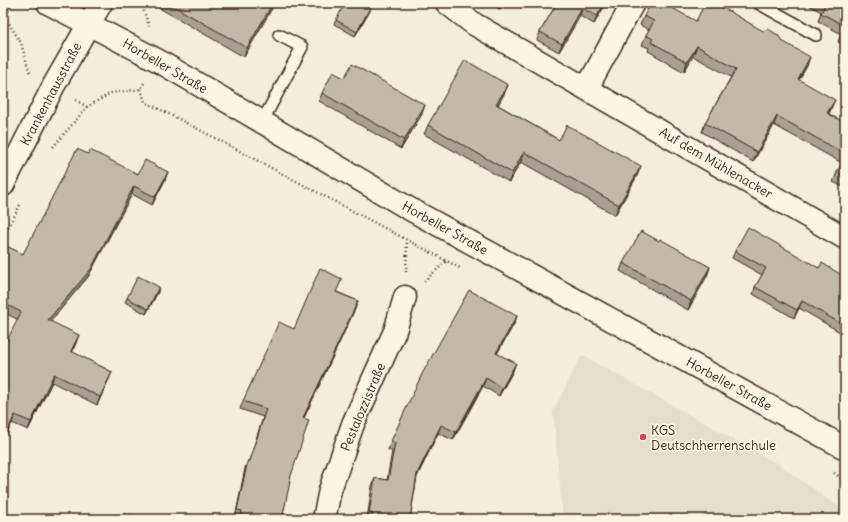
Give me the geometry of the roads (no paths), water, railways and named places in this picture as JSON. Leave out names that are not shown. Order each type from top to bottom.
[{"type":"street","name":"Horbeller Straße","points":[[48,3],[157,60],[408,208],[845,448]]},
{"type":"street","name":"Krankenhausstraße","points":[[3,185],[48,96],[88,23],[101,3]]},
{"type":"street","name":"Auf dem Mühlenacker","points":[[447,3],[474,24],[845,238]]},
{"type":"street","points":[[587,88],[633,3]]},
{"type":"street","name":"Pestalozzistraße","points":[[324,519],[330,490],[353,424],[395,331],[404,297]]},
{"type":"lane","points":[[758,3],[816,35]]},
{"type":"lane","points":[[262,122],[302,47],[279,35]]},
{"type":"place","name":"KGS Deutschherrenschule","points":[[643,437]]}]
